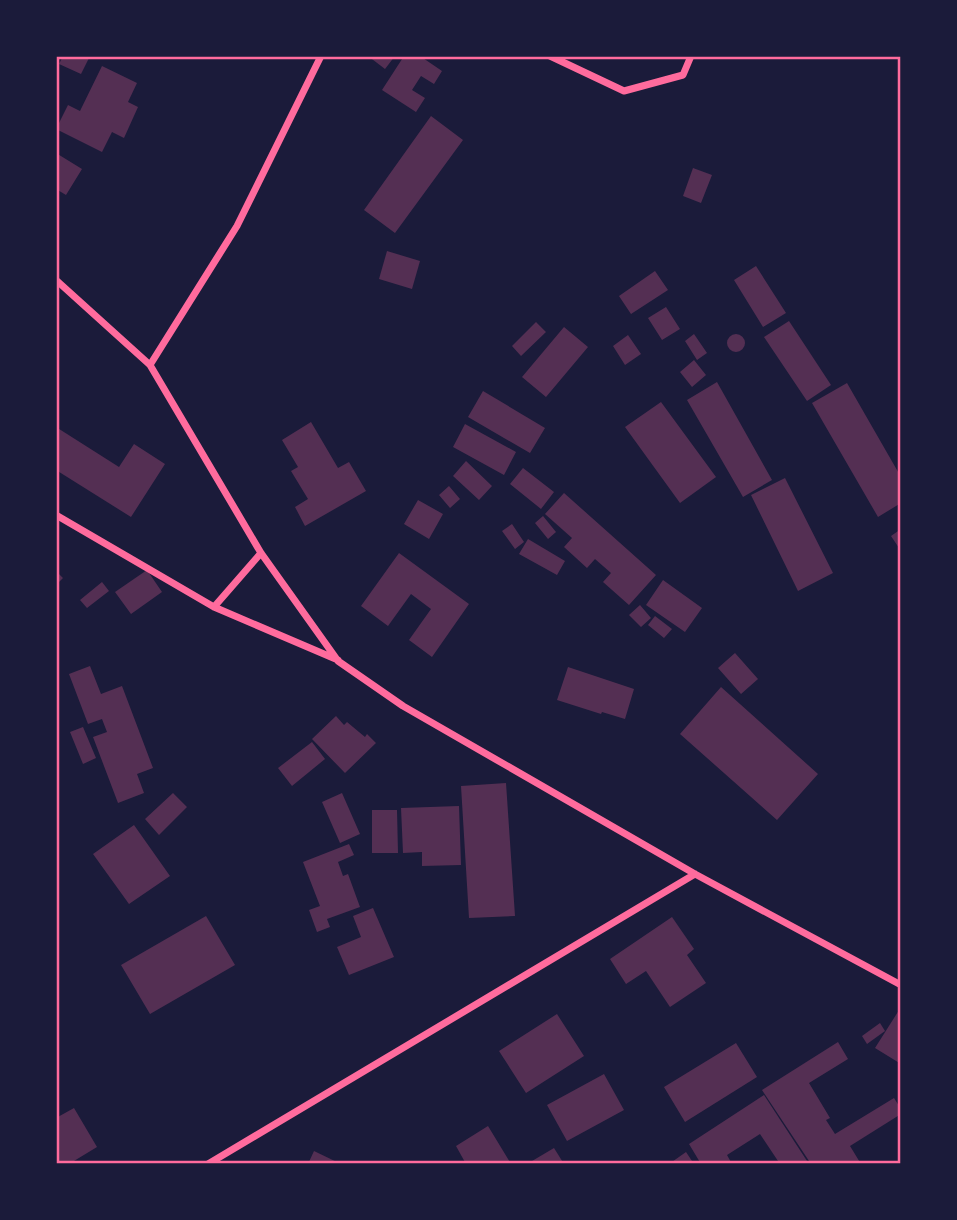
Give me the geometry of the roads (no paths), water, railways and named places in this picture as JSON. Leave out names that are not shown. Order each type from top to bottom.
[{"type":"street","points":[[149,365],[237,226],[321,56]]},
{"type":"street","points":[[550,56],[624,91],[682,75],[691,56]]},
{"type":"street","points":[[56,279],[149,365],[261,553],[338,661]]},
{"type":"street","points":[[56,515],[215,607],[338,661],[403,706],[695,874],[901,985]]},
{"type":"street","points":[[215,607],[261,553]]},
{"type":"street","points":[[208,1164],[695,874]]}]
